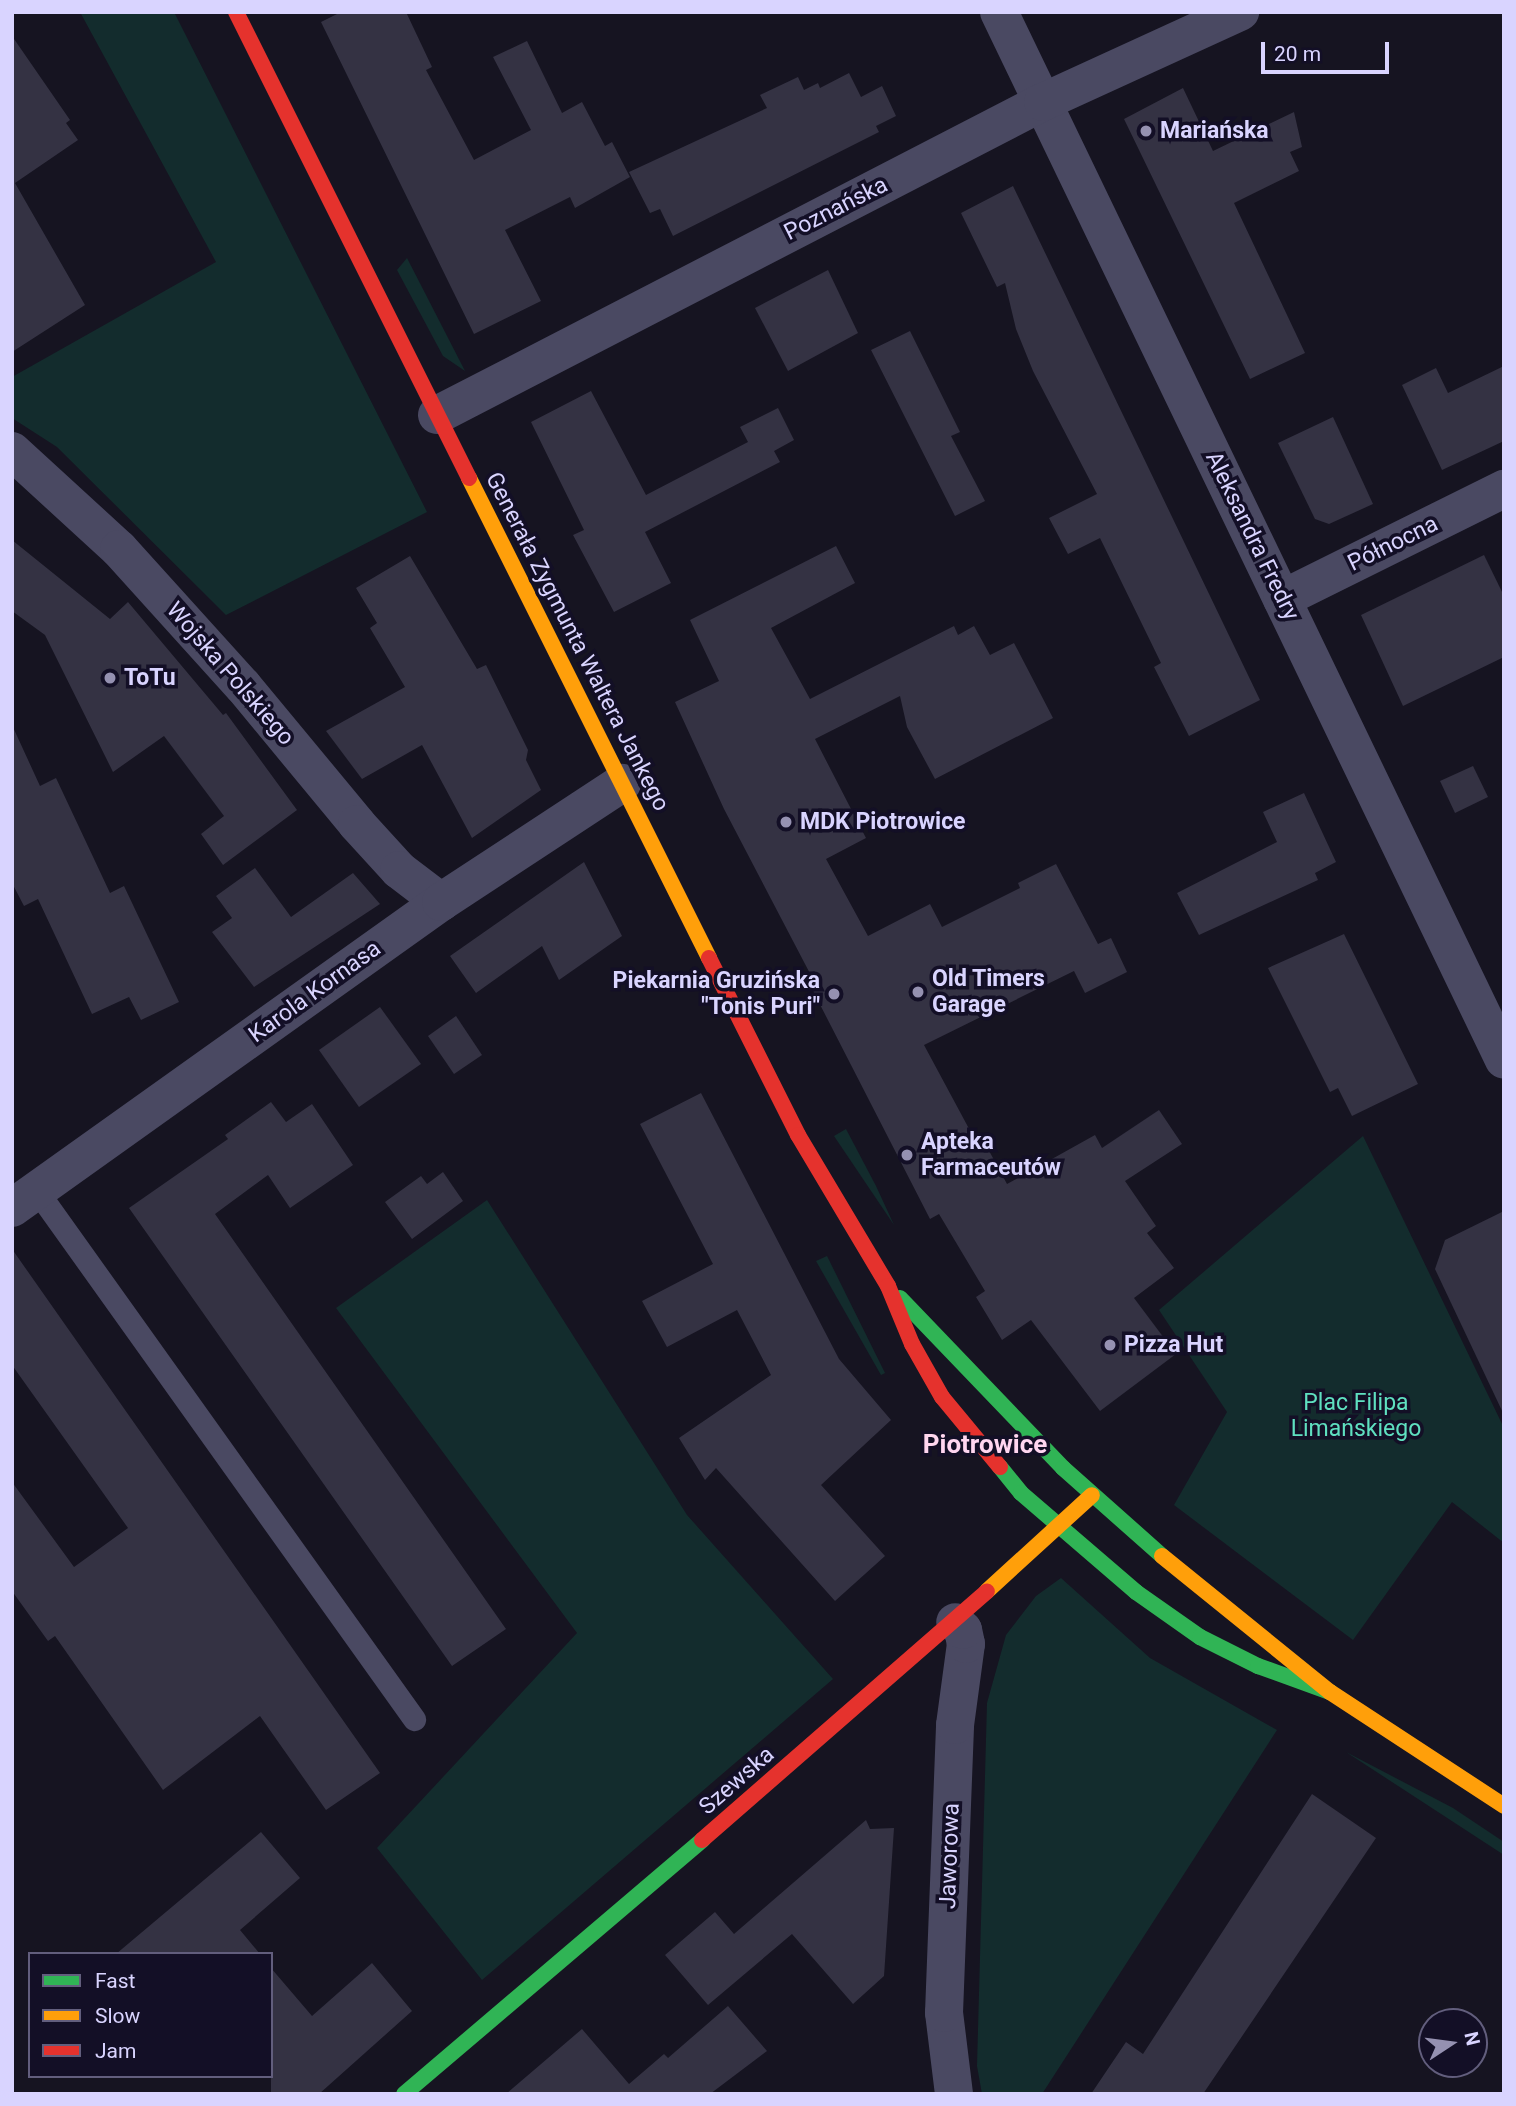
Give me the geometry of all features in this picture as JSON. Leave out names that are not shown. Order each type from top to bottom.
[{"type":"street","name":"Generała Zygmunta Waltera Jankego","points":[[236,12],[798,1135],[888,1286],[912,1344],[942,1397],[1021,1493],[1101,1565],[1200,1637],[1258,1666],[1329,1692]]},
{"type":"street","name":"Aleksandra Fredry","points":[[999,12],[1504,1060]]},
{"type":"street","name":"Poznańska","points":[[437,415],[1043,102],[1240,12]]},
{"type":"street","name":"Wojska Polskiego","points":[[12,451],[119,549],[243,686],[357,824],[399,870],[441,902]]},
{"type":"street","name":"Północna","points":[[1282,599],[1504,489]]},
{"type":"street","name":"Karola Kornasa","points":[[25,1199],[441,902],[622,783]]},
{"type":"street","name":"Generała Zygmunta Waltera Jankego","points":[[888,1286],[1092,1495],[1203,1592],[1329,1692],[1504,1807]]},
{"type":"street","name":"Szewska","points":[[404,2094],[955,1622],[1056,1524],[1092,1495]]},
{"type":"street","name":"Jaworowa","points":[[954,2094],[944,2013],[955,1725],[966,1644],[963,1630],[955,1622]]},
{"type":"lane","points":[[25,1199],[414,1718]]},
{"type":"green space","points":[[80,12],[174,12],[427,512],[226,615],[57,447],[12,418],[12,377],[216,262]]},
{"type":"green space","points":[[407,258],[465,371],[443,356],[397,270]]},
{"type":"green space","points":[[846,1129],[876,1186],[894,1225],[834,1136]]},
{"type":"green space","name":"Plac Filipa Limańskiego","points":[[1363,1136],[1504,1428],[1504,1543],[1452,1502],[1353,1640],[1174,1505],[1227,1412],[1159,1310]]},
{"type":"green space","points":[[487,1200],[687,1515],[833,1679],[482,1980],[377,1848],[577,1633],[336,1308]]},
{"type":"green space","points":[[827,1256],[885,1373],[881,1375],[816,1261]]},
{"type":"green space","points":[[1061,1578],[1150,1658],[1277,1730],[1042,2094],[982,2094],[977,2066],[987,1703],[1006,1635],[1036,1596]]},
{"type":"green space","points":[[1346,1752],[1453,1808],[1504,1842],[1504,1855]]},
{"type":"building","points":[[341,12],[406,12],[432,67],[426,70],[474,160],[531,130],[493,57],[527,41],[562,113],[582,102],[605,146],[612,142],[630,177],[575,208],[570,197],[505,230],[541,301],[474,334],[321,22]]},
{"type":"building","points":[[12,36],[70,120],[66,123],[78,140],[15,183],[85,305],[12,352]]},
{"type":"building","points":[[849,73],[861,97],[882,86],[896,116],[876,126],[879,132],[673,236],[660,209],[650,213],[629,172],[767,108],[760,95],[798,77],[804,90],[818,83],[820,88]]},
{"type":"building","points":[[1183,88],[1213,151],[1294,112],[1302,147],[1290,152],[1299,171],[1234,203],[1305,353],[1250,379],[1124,119]]},
{"type":"building","points":[[1013,186],[1260,700],[1189,736],[1154,667],[1161,663],[1100,538],[1068,554],[1049,518],[1097,494],[1033,371],[1016,329],[1005,283],[997,287],[961,213]]},
{"type":"building","points":[[828,270],[858,333],[788,371],[755,308]]},
{"type":"building","points":[[910,331],[960,432],[951,436],[985,501],[955,516],[871,350]]},
{"type":"building","points":[[1504,366],[1504,441],[1442,470],[1402,385],[1436,368],[1448,393]]},
{"type":"building","points":[[591,391],[646,495],[748,442],[740,427],[778,408],[794,440],[774,451],[780,462],[645,532],[671,583],[614,612],[573,535],[584,530],[531,422]]},
{"type":"building","points":[[1333,417],[1373,504],[1329,524],[1315,519],[1278,443]]},
{"type":"building","points":[[12,540],[110,619],[128,602],[223,715],[226,713],[297,810],[223,865],[201,834],[224,816],[164,736],[113,772],[45,635],[12,611]]},
{"type":"building","points":[[836,546],[855,583],[771,628],[810,699],[954,626],[958,635],[974,626],[990,655],[1014,643],[1053,718],[935,779],[907,727],[900,696],[815,739],[866,838],[826,859],[868,936],[930,904],[942,927],[1020,888],[1018,883],[1056,864],[1098,944],[1111,938],[1127,972],[1085,993],[1074,971],[924,1045],[974,1138],[980,1134],[1007,1184],[1095,1135],[1102,1148],[1159,1110],[1182,1144],[1125,1181],[1156,1226],[1147,1233],[1174,1268],[1134,1298],[1176,1354],[1100,1411],[1031,1320],[1002,1340],[976,1297],[985,1291],[939,1214],[930,1219],[811,987],[816,985],[724,809],[675,702],[719,681],[690,620]]},
{"type":"building","points":[[1484,555],[1504,596],[1504,657],[1403,706],[1361,615]]},
{"type":"building","points":[[410,556],[477,669],[486,665],[528,750],[526,760],[541,790],[472,838],[422,745],[362,779],[326,731],[405,687],[370,628],[377,623],[356,588]]},
{"type":"building","points":[[12,725],[40,786],[56,778],[110,893],[124,886],[179,1002],[141,1020],[129,997],[92,1014],[38,899],[24,906],[12,883]]},
{"type":"building","points":[[1473,766],[1488,797],[1455,813],[1440,781]]},
{"type":"building","points":[[1304,793],[1336,862],[1315,873],[1318,880],[1199,935],[1177,893],[1277,842],[1263,812]]},
{"type":"building","points":[[584,862],[622,936],[559,980],[542,946],[476,993],[450,956]]},
{"type":"building","points":[[255,868],[291,917],[353,873],[380,904],[254,987],[212,932],[232,918],[216,896]]},
{"type":"building","points":[[1344,934],[1418,1084],[1352,1116],[1338,1088],[1330,1092],[1268,968]]},
{"type":"building","points":[[380,1007],[421,1064],[359,1107],[319,1050]]},
{"type":"building","points":[[456,1016],[482,1055],[454,1074],[428,1036]]},
{"type":"building","points":[[701,1093],[839,1359],[891,1420],[821,1485],[885,1556],[835,1601],[716,1468],[705,1480],[679,1438],[771,1375],[737,1310],[667,1347],[642,1301],[713,1264],[640,1124]]},
{"type":"building","points":[[271,1102],[286,1122],[312,1104],[353,1165],[290,1208],[268,1175],[215,1214],[506,1629],[452,1666],[129,1208],[228,1139],[225,1135]]},
{"type":"building","points":[[443,1172],[463,1201],[412,1239],[385,1202],[421,1176],[427,1184]]},
{"type":"building","points":[[1504,1211],[1504,1415],[1435,1269],[1445,1240]]},
{"type":"building","points":[[12,1249],[380,1773],[326,1810],[260,1716],[163,1790],[55,1636],[48,1641],[12,1591],[12,1482],[74,1567],[128,1528],[12,1365]]},
{"type":"building","points":[[1312,1794],[1376,1838],[1203,2094],[1091,2094],[1126,2042],[1143,2054]]},
{"type":"building","points":[[866,1820],[870,1829],[894,1828],[884,1976],[853,2004],[792,1934],[708,2005],[665,1955],[715,1912],[734,1934]]},
{"type":"building","points":[[261,1832],[300,1878],[240,1930],[258,1952],[118,1952]]},
{"type":"building","points":[[372,1963],[412,2011],[319,2094],[271,2094],[273,1970],[312,2016]]},
{"type":"building","points":[[728,2006],[767,2051],[710,2094],[506,2094],[582,2029],[629,2084],[664,2054],[668,2058]]},
{"type":"traffic: fast","points":[[900,1298],[1063,1468],[1162,1556]]},
{"type":"traffic: fast","points":[[1000,1467],[1021,1493],[1136,1592],[1200,1637],[1258,1666],[1330,1692]]},
{"type":"traffic: fast","points":[[404,2094],[702,1840]]},
{"type":"traffic: slow","points":[[469,478],[709,958]]},
{"type":"traffic: slow","points":[[987,1591],[1092,1495]]},
{"type":"traffic: slow","points":[[1162,1556],[1330,1692],[1504,1806]]},
{"type":"traffic: jam","points":[[236,12],[469,478]]},
{"type":"traffic: jam","points":[[709,958],[798,1135],[888,1286],[912,1344],[942,1397],[1000,1467]]},
{"type":"traffic: jam","points":[[702,1840],[987,1591]]},
{"type":"place","name":"Mariańska","points":[[1146,131]]},
{"type":"place","name":"ToTu","points":[[110,678]]},
{"type":"place","name":"MDK Piotrowice","points":[[786,822]]},
{"type":"place","name":"Old Timers Garage","points":[[918,992]]},
{"type":"place","name":"Piekarnia Gruzińska \"Tonis Puri\"","points":[[834,994]]},
{"type":"place","name":"Apteka Farmaceutów","points":[[907,1155]]},
{"type":"place","name":"Pizza Hut","points":[[1110,1345]]},
{"type":"district","name":"Piotrowice","points":[[985,1445]]}]
